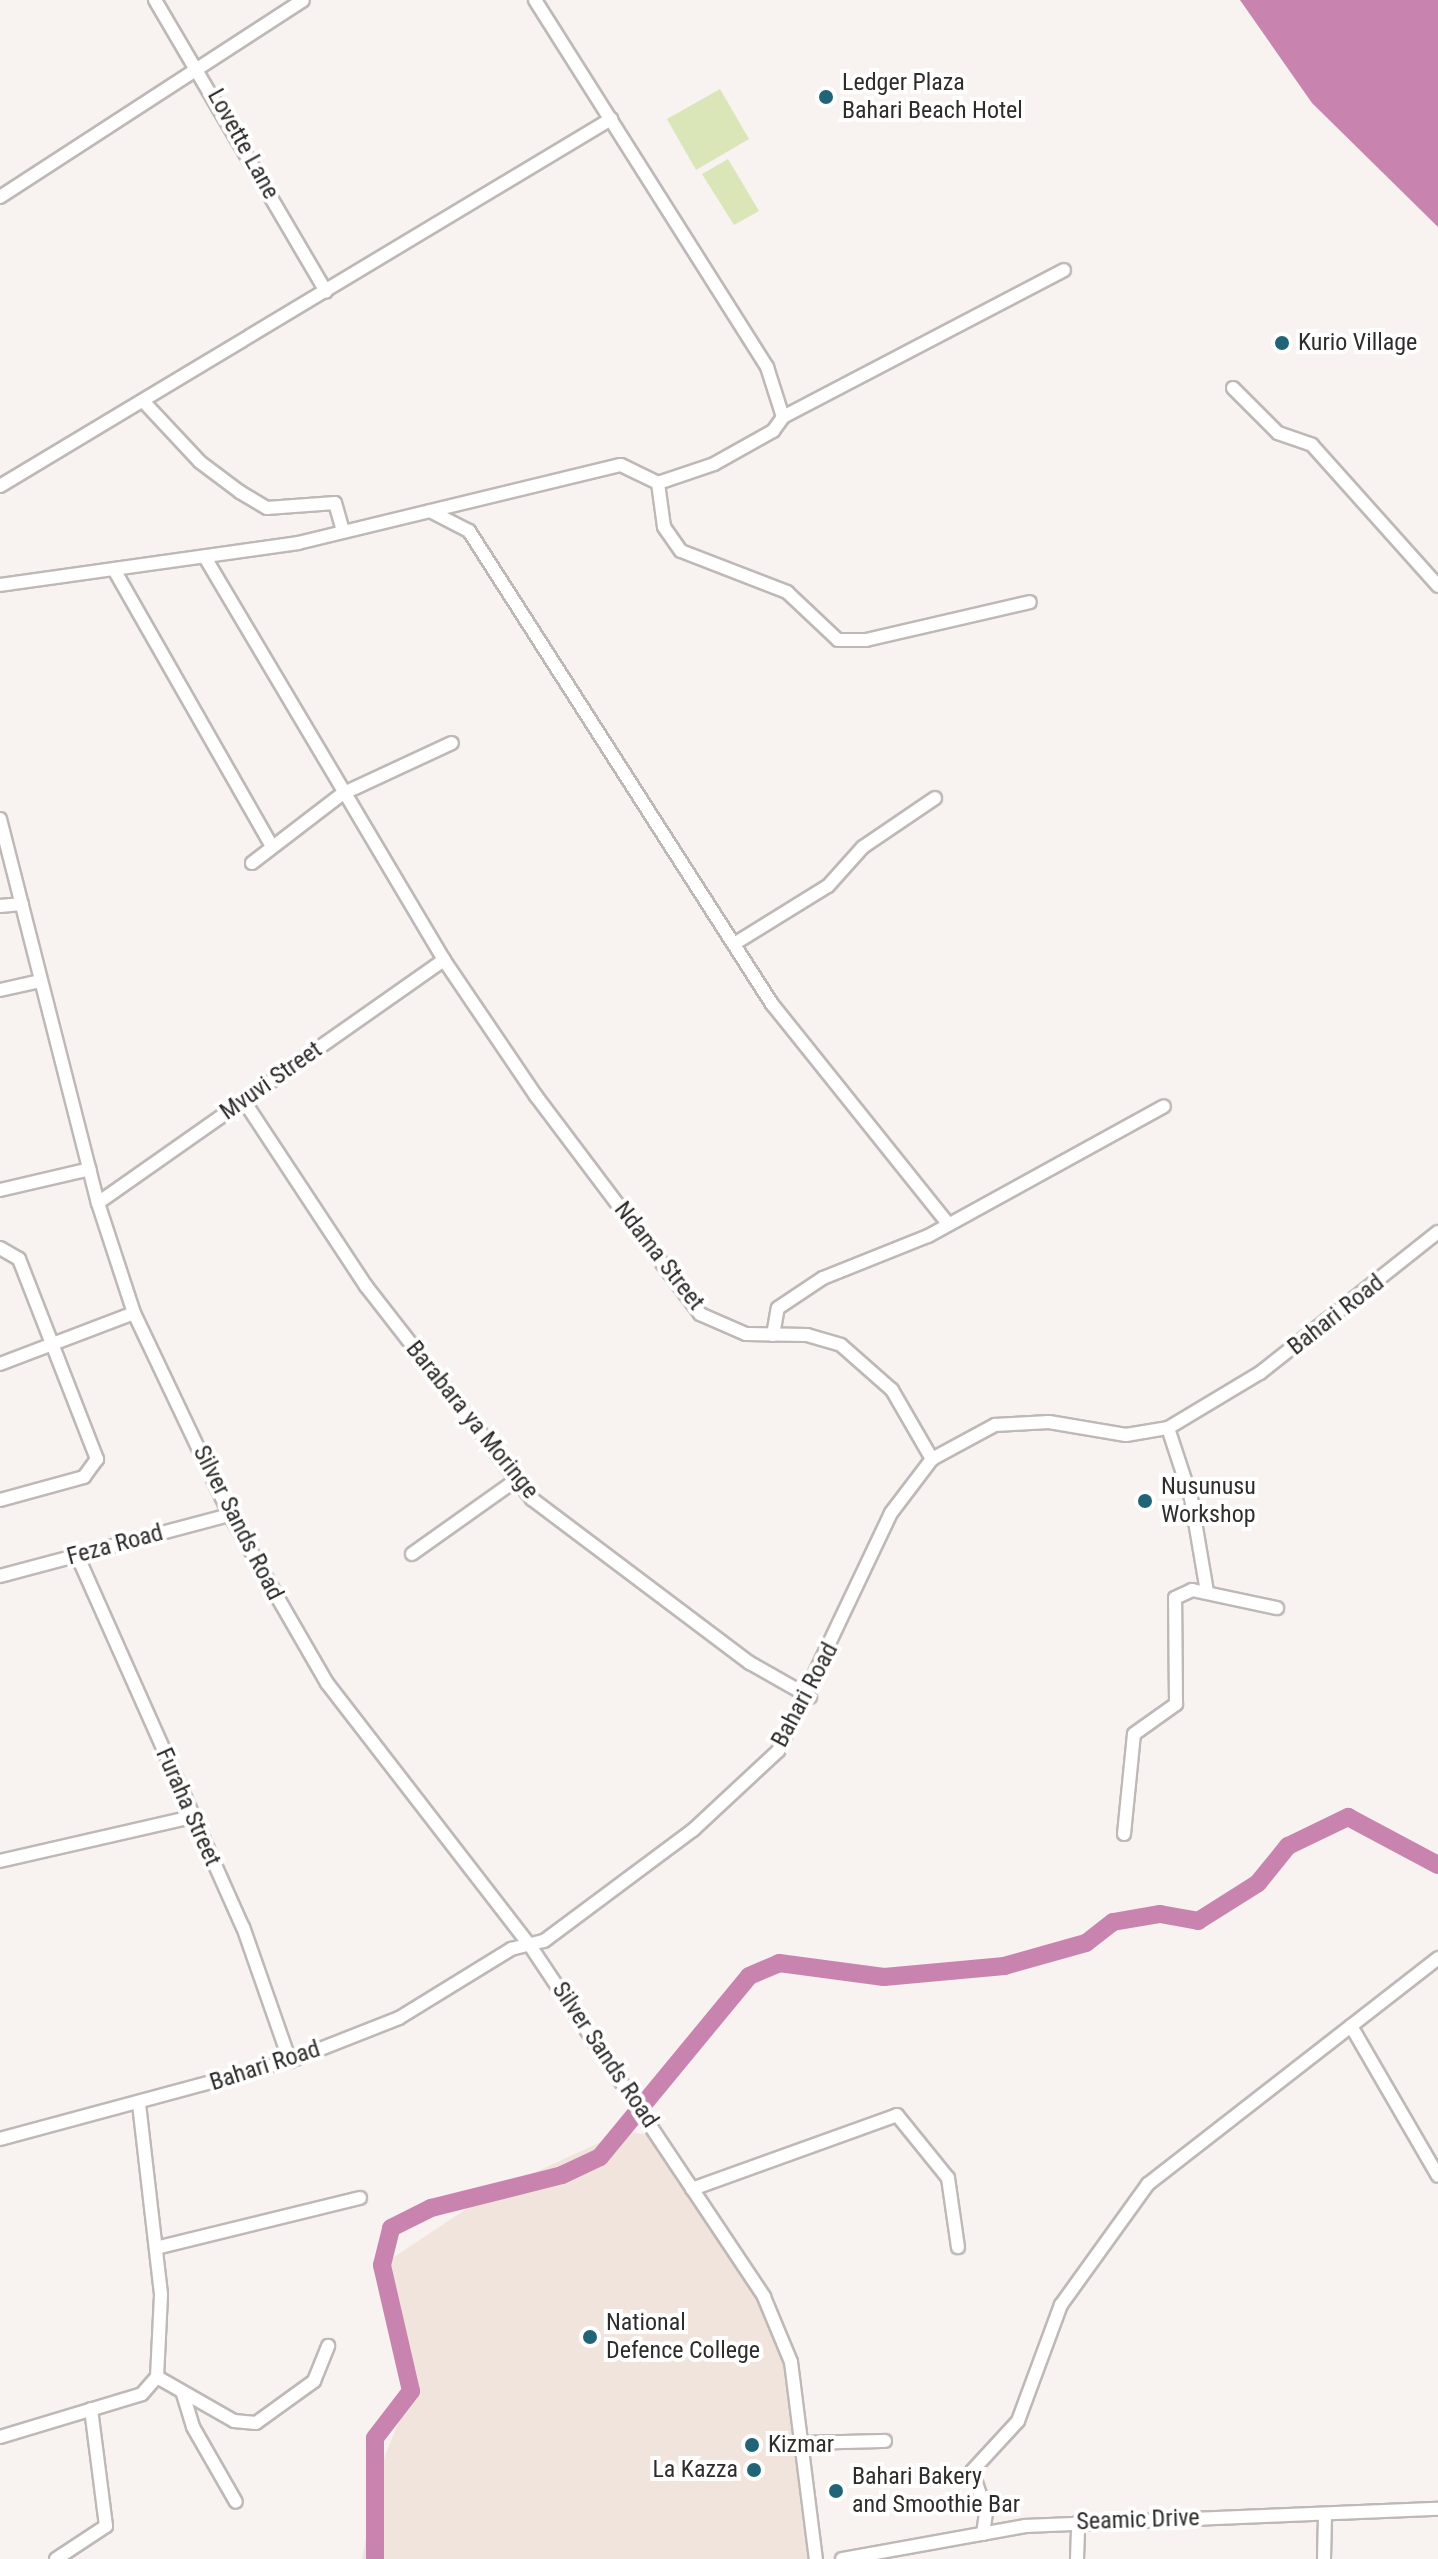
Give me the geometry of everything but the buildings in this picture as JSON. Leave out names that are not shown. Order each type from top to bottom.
[{"type":"street","name":"Lovette Lane","points":[[155,0],[198,63],[326,292]]},
{"type":"street","points":[[0,197],[198,63],[303,0]]},
{"type":"street","points":[[535,0],[767,367],[783,417]]},
{"type":"street","points":[[0,486],[611,119]]},
{"type":"street","points":[[0,585],[116,573],[206,559],[343,531],[600,467],[631,468],[658,483],[714,464],[773,431],[783,417],[1064,270]]},
{"type":"street","points":[[1233,388],[1278,433],[1312,445],[1438,586]]},
{"type":"street","points":[[143,401],[200,462],[240,492],[267,508],[335,503],[343,531]]},
{"type":"street","points":[[658,483],[664,527],[681,551],[787,592],[838,640],[866,640],[1030,602]]},
{"type":"street","points":[[427,511],[469,531],[734,944],[830,1082],[948,1224]]},
{"type":"street","name":"Ndama Street","points":[[206,559],[342,794],[444,960],[536,1096],[700,1314],[721,1328],[841,1345],[870,1363],[932,1459]]},
{"type":"street","points":[[116,573],[272,847]]},
{"type":"street","points":[[252,863],[342,794],[452,743]]},
{"type":"street","points":[[734,944],[828,886],[863,847],[935,798]]},
{"type":"street","name":"Silver Sands Road","points":[[0,819],[98,1203],[134,1313],[230,1515],[327,1683],[529,1944],[612,2064],[764,2297],[791,2362],[816,2559]]},
{"type":"street","points":[[0,906],[22,904]]},
{"type":"street","name":"Mvuvi Street","points":[[98,1203],[444,960]]},
{"type":"street","points":[[0,990],[41,981]]},
{"type":"street","name":"Barabara ya Moringe","points":[[244,1101],[366,1286],[516,1480],[750,1663],[810,1697]]},
{"type":"street","points":[[773,1335],[775,1314],[789,1300],[948,1224],[1164,1106]]},
{"type":"street","points":[[0,1190],[90,1169]]},
{"type":"street","name":"Bahari Road","points":[[0,2139],[139,2105],[290,2061],[399,2018],[605,1897],[751,1779],[810,1697],[891,1513],[932,1459],[995,1425],[1049,1422],[1126,1435],[1168,1428],[1293,1349],[1438,1232]]},
{"type":"street","points":[[0,1248],[19,1259],[55,1343],[96,1464],[84,1477],[3,1499],[0,1483]]},
{"type":"street","points":[[0,1364],[134,1313]]},
{"type":"street","points":[[1168,1428],[1191,1498],[1207,1592]]},
{"type":"street","points":[[412,1554],[516,1480]]},
{"type":"street","name":"Feza Road","points":[[0,1576],[230,1515]]},
{"type":"street","name":"Furaha Street","points":[[77,1555],[263,1975],[290,2061]]},
{"type":"street","points":[[1124,1834],[1134,1734],[1176,1704],[1172,1604],[1185,1591],[1207,1592],[1277,1608]]},
{"type":"street","points":[[0,1861],[192,1817]]},
{"type":"street","points":[[983,2534],[986,2512],[972,2471],[1018,2421],[1061,2305],[1148,2184],[1257,2092],[1351,2026],[1438,1958]]},
{"type":"street","points":[[1351,2026],[1438,2176]]},
{"type":"street","points":[[0,2437],[142,2394],[157,2377],[156,2248],[139,2105]]},
{"type":"street","points":[[692,2189],[897,2115],[948,2178],[958,2247]]},
{"type":"street","points":[[156,2248],[360,2198]]},
{"type":"street","points":[[157,2377],[234,2421],[256,2423],[314,2381],[328,2346]]},
{"type":"street","points":[[183,2394],[193,2427],[236,2502]]},
{"type":"street","points":[[56,2559],[106,2526],[91,2409]]},
{"type":"street","points":[[801,2443],[885,2441]]},
{"type":"street","name":"Seamic Drive","points":[[842,2559],[983,2534],[1078,2522],[1438,2509]]},
{"type":"street","points":[[1324,2559],[1325,2514]]},
{"type":"street","points":[[1077,2559],[1078,2522]]},
{"type":"shaded area","points":[[1240,0],[1438,0],[1438,227],[1312,103]]},
{"type":"shaded area","name":"National Defence College","points":[[625,2131],[660,2137],[764,2297],[790,2362],[816,2559],[362,2559],[379,2471],[411,2391],[382,2265],[492,2192]]},
{"type":"green space","points":[[720,89],[749,139],[696,170],[667,119]]},
{"type":"green space","points":[[728,159],[759,211],[734,225],[702,174]]},
{"type":"waterway","points":[[375,2559],[375,2438],[411,2391],[382,2265],[391,2228],[431,2208],[562,2175],[600,2157],[749,1976],[779,1963],[884,1977],[1004,1966],[1086,1943],[1113,1922],[1160,1914],[1198,1921],[1258,1883],[1288,1846],[1348,1817],[1438,1865]]},
{"type":"place","name":"Ledger Plaza Bahari Beach Hotel","points":[[826,97]]},
{"type":"place","name":"Kurio Village","points":[[1282,343]]},
{"type":"place","name":"Nusunusu Workshop","points":[[1145,1501]]},
{"type":"place","name":"National Defence College","points":[[590,2337]]},
{"type":"place","name":"Kizmar","points":[[752,2445]]},
{"type":"place","name":"La Kazza","points":[[754,2470]]},
{"type":"place","name":"Bahari Bakery and Smoothie Bar","points":[[836,2491]]}]
